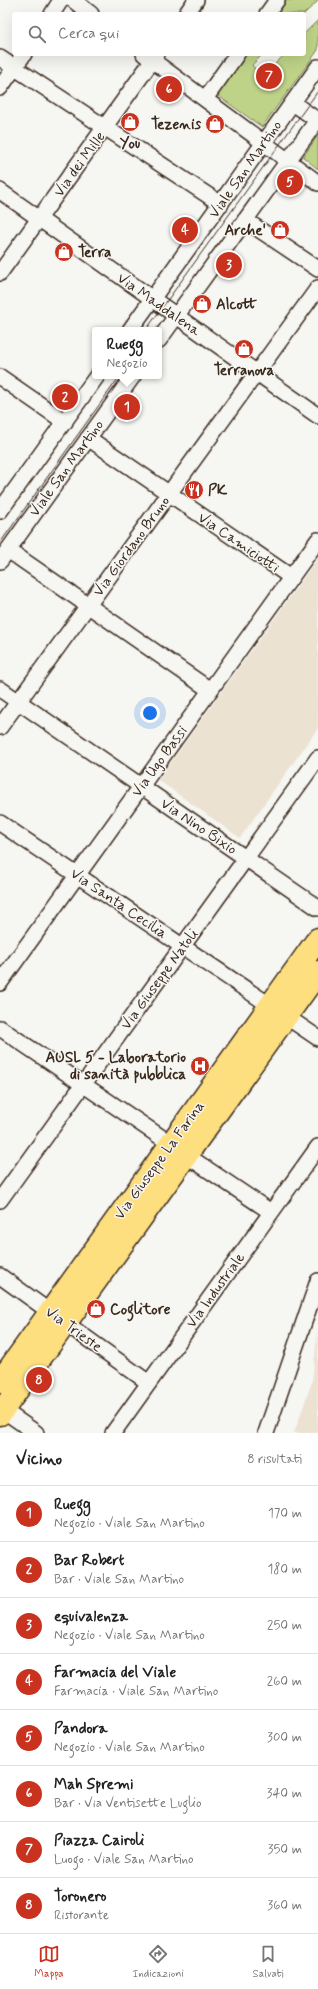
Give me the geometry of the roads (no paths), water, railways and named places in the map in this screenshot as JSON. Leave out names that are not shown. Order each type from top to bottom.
[{"type":"main road","name":"Via Giuseppe La Farina","points":[[2,1412],[58,1318],[279,1010],[318,939]]},
{"type":"main road","name":"Via Giuseppe La Farina","points":[[279,1010],[318,972]]},
{"type":"main road","name":"Via Giuseppe La Farina","points":[[0,1382],[58,1318]]},
{"type":"street","points":[[53,12],[62,0]]},
{"type":"street","points":[[72,0],[88,12]]},
{"type":"street","points":[[187,12],[196,0]]},
{"type":"street","points":[[268,12],[277,0]]},
{"type":"street","points":[[0,88],[23,56]]},
{"type":"street","points":[[152,56],[205,99],[318,183]]},
{"type":"street","name":"Via dei Mille","points":[[0,273],[105,128],[152,56]]},
{"type":"street","points":[[205,99],[236,56]]},
{"type":"street","points":[[0,58],[221,204]]},
{"type":"street","name":"Viale San Martino","points":[[132,327],[318,67]]},
{"type":"street","points":[[292,103],[317,120]]},
{"type":"street","name":"Viale San Martino","points":[[162,336],[317,120]]},
{"type":"street","name":"Via Maddalena","points":[[0,191],[318,416]]},
{"type":"street","points":[[245,220],[318,269]]},
{"type":"street","name":"Via Giordano Bruno","points":[[0,727],[318,288]]},
{"type":"street","points":[[0,377],[65,422]]},
{"type":"street","name":"Viale San Martino","points":[[0,512],[95,379]]},
{"type":"street","name":"Viale San Martino","points":[[4,556],[131,379]]},
{"type":"street","name":"Via Camiciotti","points":[[88,438],[291,577]]},
{"type":"street","name":"Via Ugo Bassi","points":[[0,983],[318,540]]},
{"type":"street","points":[[4,556],[88,606],[210,690]]},
{"type":"street","name":"Via Nino Bixio","points":[[0,689],[318,908]]},
{"type":"street","name":"Via Giuseppe Natoli","points":[[0,1200],[318,760]]},
{"type":"street","name":"Via Santa Cecilia","points":[[0,822],[279,1010],[318,1038]]},
{"type":"street","points":[[0,1028],[271,1212]]},
{"type":"street","name":"Via Industriale","points":[[113,1433],[318,1147]]},
{"type":"street","name":"Via Trieste","points":[[0,1276],[149,1383]]},
{"type":"street","points":[[266,1433],[318,1281]]},
{"type":"street","points":[[2,1412],[36,1433]]},
{"type":"tram line","points":[[148,327],[318,91]]},
{"type":"tram line","points":[[0,543],[118,379]]},
{"type":"place","name":"Piazza Cairoli","points":[[269,76]]},
{"type":"place","name":"Mah Spremi","points":[[169,89]]},
{"type":"place","name":"You","points":[[130,122]]},
{"type":"place","name":"Tezenis","points":[[215,124]]},
{"type":"place","name":"Pandora","points":[[290,182]]},
{"type":"place","name":"Farmacia del Viale","points":[[185,230]]},
{"type":"place","name":"Arche'","points":[[280,230]]},
{"type":"place","name":"Terra","points":[[64,252]]},
{"type":"place","name":"equivalenza","points":[[229,265]]},
{"type":"place","name":"Alcott","points":[[202,304]]},
{"type":"place","name":"Terranova","points":[[244,349]]},
{"type":"place","name":"Bar Robert","points":[[65,397]]},
{"type":"place","name":"Ruegg","points":[[127,407]]},
{"type":"place","name":"PK","points":[[194,490]]},
{"type":"place","name":"AUSL 5 - Laboratorio di sanità pubblica","points":[[200,1066]]},
{"type":"place","name":"Coglitore","points":[[96,1309]]},
{"type":"place","name":"Toronero","points":[[39,1380]]}]
